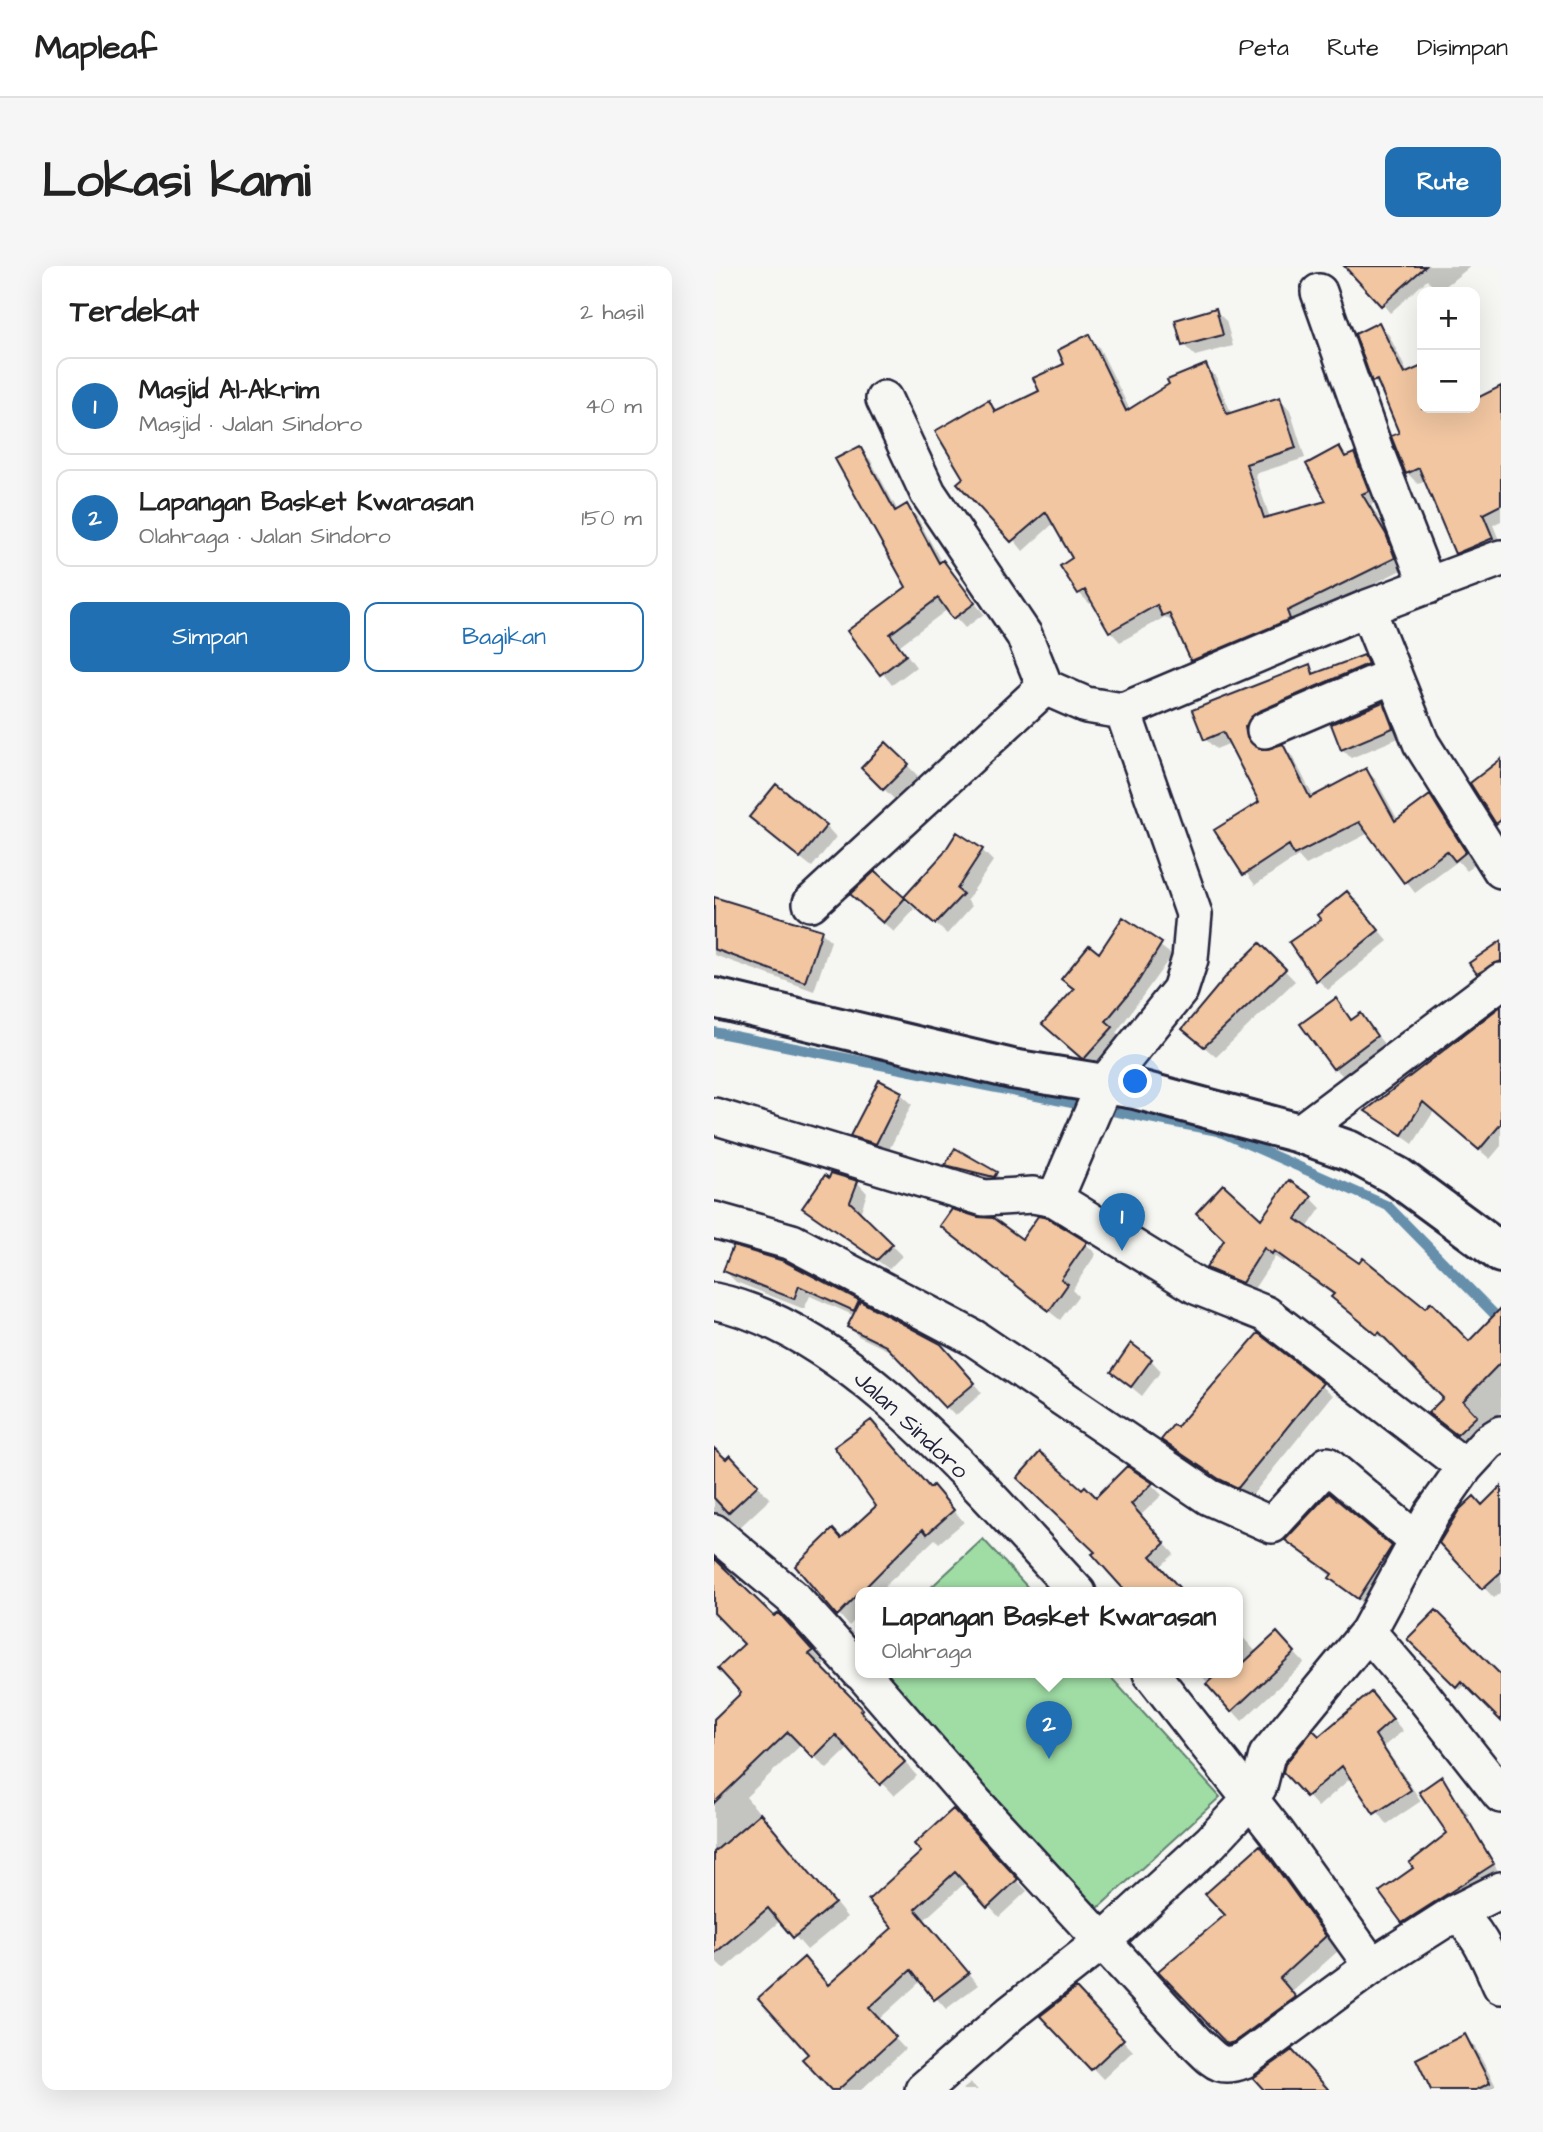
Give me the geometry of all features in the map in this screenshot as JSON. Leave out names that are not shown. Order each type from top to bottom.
[{"type":"street","points":[[1319,292],[1376,453],[1429,586]]},
{"type":"street","points":[[884,400],[928,493],[1024,635],[1045,687],[1086,705],[1123,711],[1367,608],[1501,558]]},
{"type":"street","points":[[1367,608],[1421,743],[1501,870]]},
{"type":"street","points":[[1265,730],[1394,676]]},
{"type":"street","points":[[811,902],[1045,687]]},
{"type":"street","points":[[1055,1199],[1099,1098],[1180,990],[1190,959],[1194,914],[1123,711]]},
{"type":"street","points":[[1299,1133],[1501,981]]},
{"type":"street","points":[[714,998],[1012,1069],[1099,1098],[1299,1133],[1350,1151],[1398,1177],[1501,1253]]},
{"type":"street","points":[[714,1116],[984,1198],[1033,1195],[1055,1199],[1198,1287],[1266,1314],[1465,1467]]},
{"type":"street","points":[[714,1220],[792,1242],[974,1338],[1209,1497],[1272,1525],[1326,1465],[1417,1541]]},
{"type":"street","name":"Jalan Sindoro","points":[[714,1301],[734,1305],[795,1331],[842,1362],[925,1434],[1071,1587]]},
{"type":"street","points":[[923,2090],[1011,2013],[1104,1940],[1211,1842],[1251,1799],[1259,1786],[1267,1755],[1286,1727],[1320,1692],[1368,1632],[1417,1541],[1465,1467],[1488,1442],[1501,1434]]},
{"type":"street","points":[[714,1532],[793,1598],[855,1666]]},
{"type":"street","points":[[1368,1632],[1457,1736],[1501,1795]]},
{"type":"street","points":[[866,1678],[975,1803],[1198,2045],[1211,2057],[1229,2066],[1244,2060],[1372,1966],[1455,1913],[1501,1890]]},
{"type":"street","points":[[1155,1678],[1251,1799],[1372,1966]]},
{"type":"street","points":[[1455,1913],[1467,1922],[1501,1986]]},
{"type":"green space","points":[[983,1539],[1027,1587],[931,1587]]},
{"type":"green space","points":[[867,1678],[1112,1678],[1220,1797],[1087,1918]]},
{"type":"building","points":[[1344,266],[1426,266],[1381,306]]},
{"type":"building","points":[[1216,308],[1223,335],[1182,346],[1175,320]]},
{"type":"building","points":[[1379,322],[1404,374],[1417,368],[1417,413],[1480,413],[1480,396],[1501,386],[1501,505],[1483,514],[1493,538],[1455,554],[1419,468],[1406,474],[1391,436],[1399,433],[1377,380],[1372,382],[1355,334]]},
{"type":"building","points":[[1089,334],[1126,411],[1169,384],[1167,380],[1206,364],[1227,414],[1280,397],[1296,448],[1246,464],[1264,518],[1326,501],[1306,464],[1339,446],[1345,457],[1354,453],[1369,491],[1362,494],[1386,534],[1395,558],[1287,611],[1290,619],[1191,661],[1169,613],[1162,616],[1157,605],[1109,632],[1085,590],[1078,594],[1060,566],[1072,558],[1046,512],[1011,542],[957,483],[963,478],[935,431],[989,400],[995,412],[1039,391],[1033,378],[1064,364],[1058,350]]},
{"type":"building","points":[[860,446],[895,511],[907,504],[939,563],[943,560],[975,603],[953,619],[938,598],[890,634],[906,655],[880,675],[847,631],[906,587],[835,459]]},
{"type":"building","points":[[1364,655],[1368,664],[1257,712],[1245,727],[1247,738],[1262,750],[1283,744],[1310,798],[1366,768],[1395,821],[1430,795],[1466,852],[1455,861],[1447,851],[1404,883],[1359,822],[1294,855],[1289,845],[1243,875],[1214,830],[1259,802],[1223,732],[1204,740],[1192,710],[1310,664],[1313,674]]},
{"type":"building","points":[[1383,702],[1393,728],[1341,750],[1331,724]]},
{"type":"building","points":[[886,742],[909,764],[883,790],[861,768]]},
{"type":"building","points":[[1501,759],[1501,820],[1496,824],[1470,783]]},
{"type":"building","points":[[776,784],[827,825],[800,858],[749,817]]},
{"type":"building","points":[[957,832],[983,849],[957,889],[963,894],[935,924],[904,897],[943,854]]},
{"type":"building","points":[[875,871],[905,898],[883,923],[850,894]]},
{"type":"building","points":[[1347,891],[1379,930],[1316,981],[1289,942],[1321,920],[1317,915]]},
{"type":"building","points":[[714,897],[822,930],[805,982],[714,949]]},
{"type":"building","points":[[1123,917],[1162,943],[1136,985],[1106,1021],[1113,1027],[1084,1059],[1042,1024],[1074,989],[1061,979],[1089,945],[1099,953]]},
{"type":"building","points":[[1501,941],[1501,961],[1477,974],[1469,963]]},
{"type":"building","points":[[1260,943],[1286,969],[1204,1047],[1182,1029],[1228,974]]},
{"type":"building","points":[[1336,998],[1351,1020],[1361,1013],[1377,1036],[1333,1069],[1300,1024]]},
{"type":"building","points":[[1501,1006],[1501,1124],[1479,1150],[1423,1102],[1402,1135],[1365,1111]]},
{"type":"building","points":[[879,1080],[902,1092],[876,1144],[850,1136]]},
{"type":"building","points":[[955,1148],[997,1172],[994,1177],[945,1165]]},
{"type":"building","points":[[831,1173],[858,1181],[850,1202],[893,1244],[877,1260],[802,1208],[825,1175],[829,1178]]},
{"type":"building","points":[[1289,1180],[1312,1196],[1296,1219],[1359,1263],[1363,1258],[1425,1308],[1431,1302],[1469,1341],[1501,1308],[1501,1362],[1463,1401],[1477,1416],[1457,1435],[1428,1413],[1443,1398],[1379,1332],[1377,1335],[1331,1297],[1334,1294],[1274,1251],[1272,1254],[1264,1248],[1242,1283],[1206,1268],[1224,1240],[1196,1213],[1223,1184],[1261,1219]]},
{"type":"building","points":[[952,1209],[978,1217],[993,1218],[1022,1239],[1038,1216],[1048,1218],[1087,1242],[1061,1279],[1068,1284],[1049,1311],[940,1226]]},
{"type":"building","points":[[733,1246],[784,1261],[859,1300],[854,1311],[799,1286],[794,1299],[723,1271]]},
{"type":"building","points":[[860,1301],[941,1344],[975,1383],[945,1408],[886,1346],[847,1327]]},
{"type":"building","points":[[1258,1333],[1323,1383],[1238,1488],[1219,1479],[1161,1440],[1173,1425],[1177,1427]]},
{"type":"building","points":[[1131,1343],[1152,1359],[1131,1387],[1111,1372]]},
{"type":"building","points":[[871,1420],[930,1488],[933,1485],[954,1510],[927,1534],[923,1529],[866,1587],[855,1587],[855,1598],[837,1616],[795,1566],[833,1529],[841,1538],[876,1506],[834,1447]]},
{"type":"building","points":[[714,1448],[726,1459],[730,1455],[758,1485],[728,1513],[714,1498]]},
{"type":"building","points":[[1040,1452],[1082,1489],[1085,1486],[1096,1497],[1127,1466],[1153,1483],[1131,1504],[1165,1543],[1151,1556],[1179,1587],[1122,1587],[1092,1554],[1095,1552],[1017,1478]]},
{"type":"building","points":[[1501,1486],[1501,1572],[1482,1589],[1439,1543],[1459,1510],[1474,1496],[1482,1505]]},
{"type":"building","points":[[1329,1493],[1392,1546],[1358,1599],[1329,1578],[1332,1574],[1285,1540]]},
{"type":"building","points":[[714,1558],[774,1616],[779,1613],[813,1651],[809,1654],[863,1709],[860,1711],[905,1762],[880,1785],[836,1735],[813,1758],[788,1732],[714,1803],[714,1719],[741,1693],[718,1668],[744,1644],[714,1613]]},
{"type":"building","points":[[1436,1610],[1501,1675],[1501,1721],[1461,1681],[1456,1687],[1407,1639]]},
{"type":"building","points":[[1277,1632],[1295,1652],[1231,1712],[1206,1684],[1213,1678],[1243,1678],[1243,1663]]},
{"type":"building","points":[[1371,1692],[1393,1719],[1375,1735],[1411,1790],[1374,1814],[1342,1766],[1306,1797],[1283,1772],[1285,1764],[1313,1730],[1319,1736]]},
{"type":"building","points":[[1442,1776],[1494,1864],[1402,1923],[1379,1892],[1413,1868],[1409,1863],[1447,1833],[1419,1792]]},
{"type":"building","points":[[953,1809],[1018,1879],[987,1908],[955,1872],[915,1909],[969,1973],[934,2000],[911,1970],[869,2008],[896,2037],[838,2090],[831,2090],[802,2059],[808,2054],[758,1998],[804,1957],[828,1985],[892,1928],[868,1900],[921,1852],[914,1844]]},
{"type":"building","points":[[760,1813],[835,1903],[793,1938],[768,1908],[714,1954],[714,1852]]},
{"type":"building","points":[[1260,1845],[1326,1936],[1280,1978],[1296,1997],[1234,2042],[1227,2044],[1158,1971],[1225,1915],[1205,1894]]},
{"type":"building","points":[[1076,1988],[1124,2039],[1091,2070],[1040,2016]]},
{"type":"building","points":[[1465,2034],[1490,2083],[1476,2090],[1431,2090],[1416,2059]]},
{"type":"building","points":[[1292,2050],[1329,2090],[1264,2090],[1253,2078]]},
{"type":"waterway","points":[[714,1032],[1087,1106]]},
{"type":"waterway","points":[[1102,1109],[1218,1131],[1388,1206],[1501,1321]]},
{"type":"place","name":"Masjid Al-Akrim","points":[[1122,1251]]},
{"type":"place","name":"Lapangan Basket Kwarasan","points":[[1049,1759]]}]
